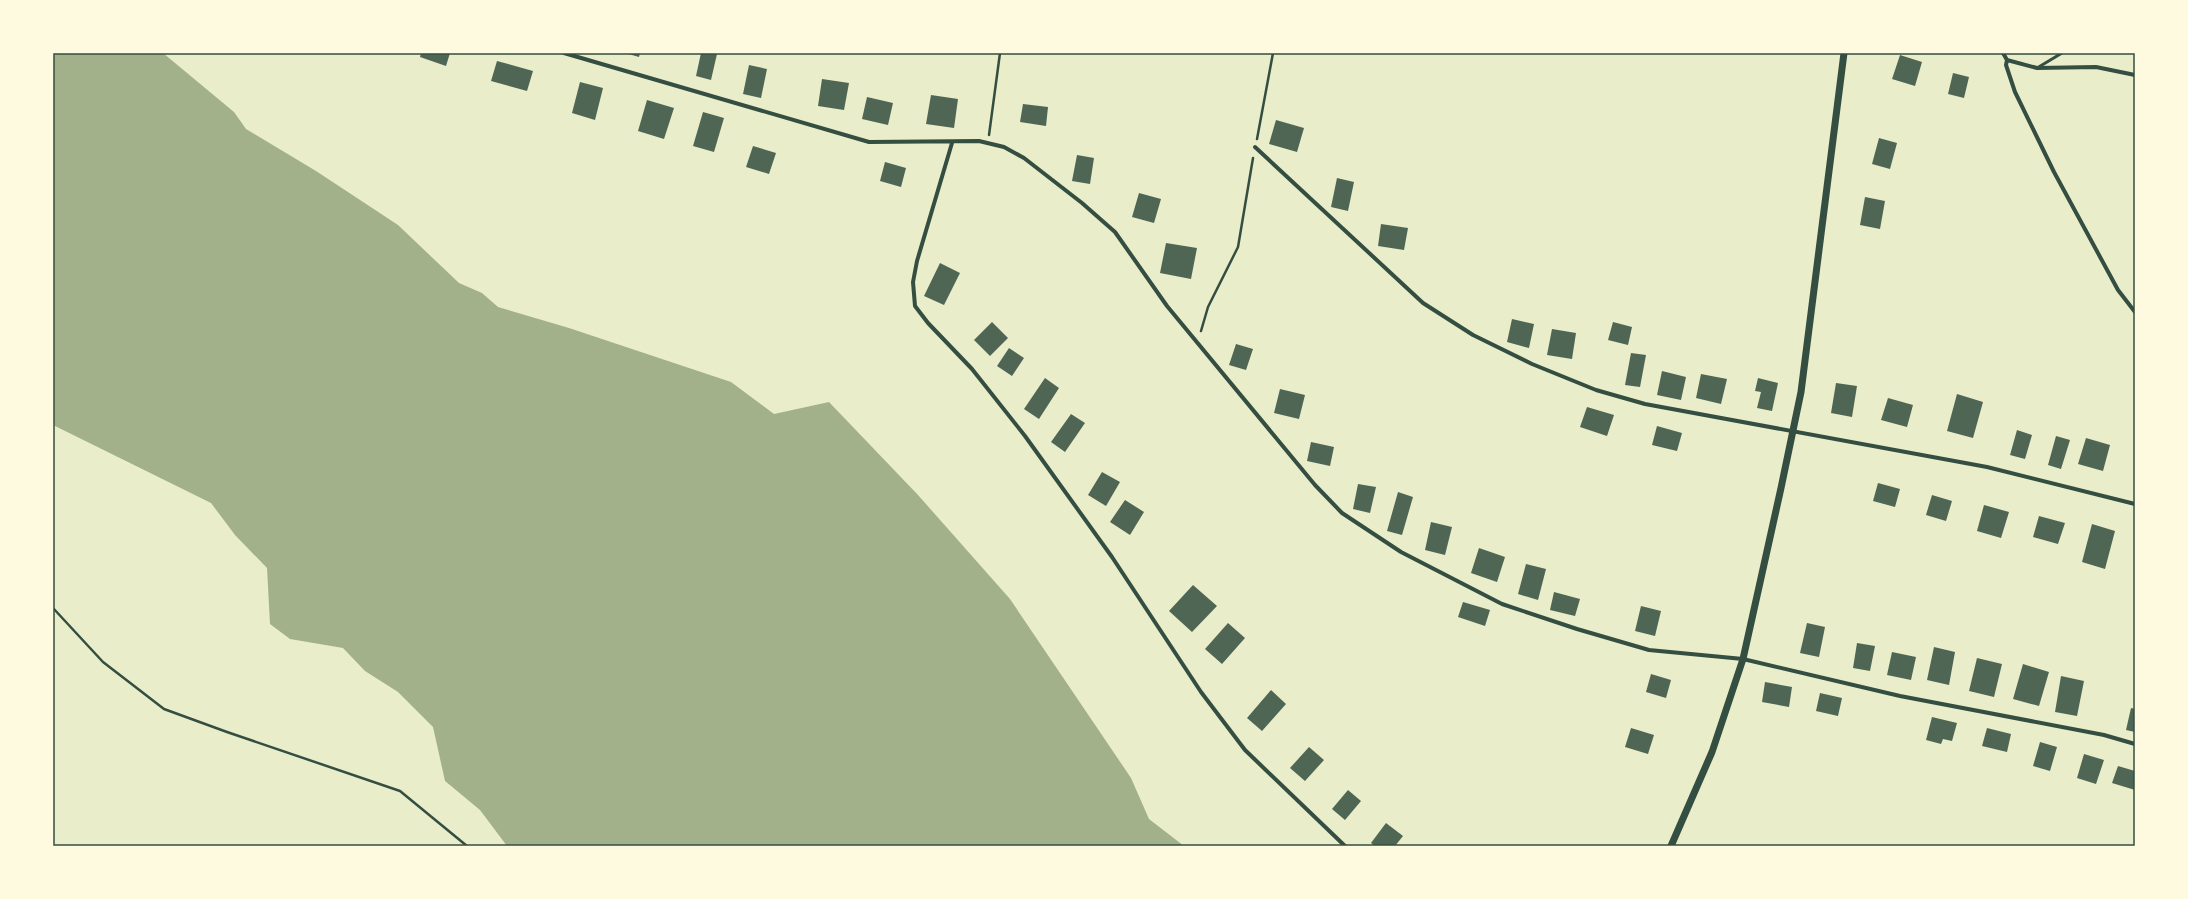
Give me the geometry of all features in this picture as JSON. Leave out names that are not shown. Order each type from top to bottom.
[{"type":"street","points":[[564,53],[869,142],[952,143],[979,141],[1004,147],[1024,158],[1082,203],[1115,232],[1167,306],[1326,497],[1342,513],[1401,552],[1502,604],[1577,629],[1649,650],[1742,659],[1900,696],[2104,735],[2135,744]]},
{"type":"street","points":[[1671,846],[1712,752],[1742,659],[1794,430],[1816,286],[1844,53]]},
{"type":"street","points":[[2003,53],[2007,60],[2006,65],[2015,92],[2054,172],[2118,290],[2135,312]]},
{"type":"street","points":[[2007,60],[2036,68],[2096,67],[2135,75]]},
{"type":"street","points":[[952,143],[917,260],[913,282],[915,306],[928,323],[972,369],[1025,436],[1112,557],[1202,692],[1245,750],[1345,846]]},
{"type":"street","points":[[1255,147],[1423,303],[1473,335],[1532,364],[1596,390],[1645,404],[1794,430],[1987,467],[2135,504]]},
{"type":"lane","points":[[2036,68],[2062,53]]},
{"type":"path","points":[[988,143],[1000,53]]},
{"type":"path","points":[[1198,343],[1208,307],[1238,247],[1273,53]]},
{"type":"path","points":[[53,608],[103,662],[164,709],[400,791],[467,846]]},
{"type":"shaded area","points":[[53,53],[163,53],[234,112],[246,129],[316,171],[398,225],[459,283],[482,293],[498,307],[569,328],[731,382],[774,414],[829,402],[918,495],[1010,599],[1131,778],[1149,819],[1184,846],[507,846],[480,810],[445,781],[433,727],[398,692],[365,671],[343,648],[290,639],[270,624],[267,568],[235,535],[211,503],[53,425]]},
{"type":"building","points":[[421,53],[450,53],[446,66],[420,57]]},
{"type":"building","points":[[625,53],[640,53],[639,57]]},
{"type":"building","points":[[701,53],[717,54],[711,80],[696,76]]},
{"type":"building","points":[[1900,55],[1922,62],[1915,86],[1892,79]]},
{"type":"building","points":[[497,61],[533,71],[527,91],[491,81]]},
{"type":"building","points":[[749,65],[767,69],[761,98],[743,94]]},
{"type":"building","points":[[1953,73],[1969,77],[1964,98],[1948,94]]},
{"type":"building","points":[[822,79],[849,83],[844,110],[818,106]]},
{"type":"building","points":[[580,82],[603,88],[595,120],[572,113]]},
{"type":"building","points":[[931,95],[958,99],[954,128],[926,124]]},
{"type":"building","points":[[867,97],[893,103],[888,125],[862,119]]},
{"type":"building","points":[[647,100],[674,108],[664,139],[638,131]]},
{"type":"building","points":[[1023,104],[1048,107],[1046,126],[1020,122]]},
{"type":"building","points":[[703,112],[724,118],[714,152],[693,146]]},
{"type":"building","points":[[1276,120],[1304,128],[1297,152],[1269,144]]},
{"type":"building","points":[[1879,138],[1897,143],[1890,169],[1872,164]]},
{"type":"building","points":[[753,146],[776,153],[769,174],[746,167]]},
{"type":"building","points":[[1077,155],[1094,158],[1090,184],[1072,181]]},
{"type":"building","points":[[885,162],[906,168],[901,187],[880,181]]},
{"type":"building","points":[[1337,178],[1354,182],[1348,211],[1331,207]]},
{"type":"building","points":[[1139,193],[1161,199],[1154,223],[1132,217]]},
{"type":"building","points":[[1865,197],[1885,201],[1880,229],[1860,225]]},
{"type":"building","points":[[1381,224],[1408,228],[1404,250],[1378,246]]},
{"type":"building","points":[[1166,243],[1197,248],[1191,279],[1160,273]]},
{"type":"building","points":[[940,263],[960,273],[944,305],[924,296]]},
{"type":"building","points":[[1512,319],[1534,324],[1529,348],[1507,342]]},
{"type":"building","points":[[992,322],[1008,338],[990,356],[974,340]]},
{"type":"building","points":[[1613,322],[1632,327],[1628,345],[1608,340]]},
{"type":"building","points":[[1552,329],[1576,333],[1572,359],[1547,355]]},
{"type":"building","points":[[1236,344],[1253,349],[1246,370],[1229,365]]},
{"type":"building","points":[[1009,348],[1024,358],[1012,376],[997,366]]},
{"type":"building","points":[[1631,353],[1646,355],[1640,387],[1625,385]]},
{"type":"building","points":[[1662,371],[1686,377],[1681,400],[1657,395]]},
{"type":"building","points":[[1701,374],[1727,379],[1721,404],[1696,398]]},
{"type":"building","points":[[1045,378],[1059,388],[1039,419],[1024,409]]},
{"type":"building","points":[[1758,378],[1778,383],[1772,411],[1757,408],[1761,392],[1755,391]]},
{"type":"building","points":[[1836,383],[1857,386],[1852,417],[1831,413]]},
{"type":"building","points":[[1280,389],[1305,395],[1299,419],[1274,413]]},
{"type":"building","points":[[1957,394],[1983,402],[1973,438],[1947,431]]},
{"type":"building","points":[[1888,398],[1913,405],[1907,427],[1881,420]]},
{"type":"building","points":[[1587,407],[1614,415],[1607,436],[1580,427]]},
{"type":"building","points":[[1071,414],[1085,423],[1065,452],[1051,442]]},
{"type":"building","points":[[1657,426],[1682,433],[1677,451],[1652,445]]},
{"type":"building","points":[[2017,430],[2032,435],[2025,459],[2010,455]]},
{"type":"building","points":[[2056,436],[2070,440],[2061,469],[2048,465]]},
{"type":"building","points":[[2086,438],[2110,445],[2103,471],[2078,464]]},
{"type":"building","points":[[1311,442],[1334,447],[1330,466],[1307,461]]},
{"type":"building","points":[[1102,472],[1120,482],[1106,506],[1088,495]]},
{"type":"building","points":[[1878,483],[1900,489],[1895,507],[1873,501]]},
{"type":"building","points":[[1358,484],[1376,487],[1370,513],[1353,509]]},
{"type":"building","points":[[1398,492],[1413,497],[1402,535],[1387,531]]},
{"type":"building","points":[[1932,495],[1952,501],[1946,521],[1926,515]]},
{"type":"building","points":[[1125,500],[1144,512],[1130,535],[1110,522]]},
{"type":"building","points":[[1984,505],[2009,512],[2001,538],[1977,531]]},
{"type":"building","points":[[2039,516],[2065,523],[2058,544],[2033,537]]},
{"type":"building","points":[[1431,522],[1452,527],[1445,555],[1425,550]]},
{"type":"building","points":[[2092,524],[2115,531],[2105,569],[2082,562]]},
{"type":"building","points":[[1479,548],[1505,557],[1497,582],[1471,573]]},
{"type":"building","points":[[1526,564],[1546,569],[1538,600],[1518,594]]},
{"type":"building","points":[[1193,585],[1217,606],[1192,632],[1169,611]]},
{"type":"building","points":[[1554,592],[1580,599],[1575,616],[1550,610]]},
{"type":"building","points":[[1463,602],[1490,610],[1485,626],[1458,617]]},
{"type":"building","points":[[1641,606],[1661,611],[1655,636],[1635,631]]},
{"type":"building","points":[[1228,623],[1245,638],[1222,664],[1205,649]]},
{"type":"building","points":[[1807,623],[1825,627],[1819,657],[1800,653]]},
{"type":"building","points":[[1857,643],[1875,646],[1870,671],[1853,668]]},
{"type":"building","points":[[1934,647],[1955,652],[1949,685],[1927,680]]},
{"type":"building","points":[[1892,652],[1916,657],[1911,680],[1887,675]]},
{"type":"building","points":[[1977,658],[2002,664],[1994,697],[1969,691]]},
{"type":"building","points":[[2023,664],[2049,672],[2039,706],[2013,699]]},
{"type":"building","points":[[1651,674],[1671,680],[1666,698],[1646,692]]},
{"type":"building","points":[[2061,676],[2084,681],[2077,716],[2055,712]]},
{"type":"building","points":[[1765,682],[1792,687],[1789,707],[1762,702]]},
{"type":"building","points":[[1271,690],[1286,704],[1262,731],[1247,718]]},
{"type":"building","points":[[1820,693],[1842,698],[1838,716],[1816,711]]},
{"type":"building","points":[[2131,708],[2135,709],[2135,732],[2126,730]]},
{"type":"building","points":[[1932,717],[1957,723],[1952,741],[1943,739],[1941,744],[1926,740]]},
{"type":"building","points":[[1631,728],[1654,735],[1648,754],[1625,747]]},
{"type":"building","points":[[1987,728],[2011,734],[2007,752],[1982,746]]},
{"type":"building","points":[[2040,742],[2057,747],[2050,771],[2033,766]]},
{"type":"building","points":[[1309,747],[1324,760],[1305,781],[1290,768]]},
{"type":"building","points":[[2084,754],[2104,760],[2096,784],[2077,778]]},
{"type":"building","points":[[2118,766],[2135,771],[2135,790],[2112,783]]},
{"type":"building","points":[[1348,790],[1361,801],[1345,820],[1332,809]]},
{"type":"building","points":[[1386,823],[1403,836],[1395,846],[1375,846],[1371,843]]}]
